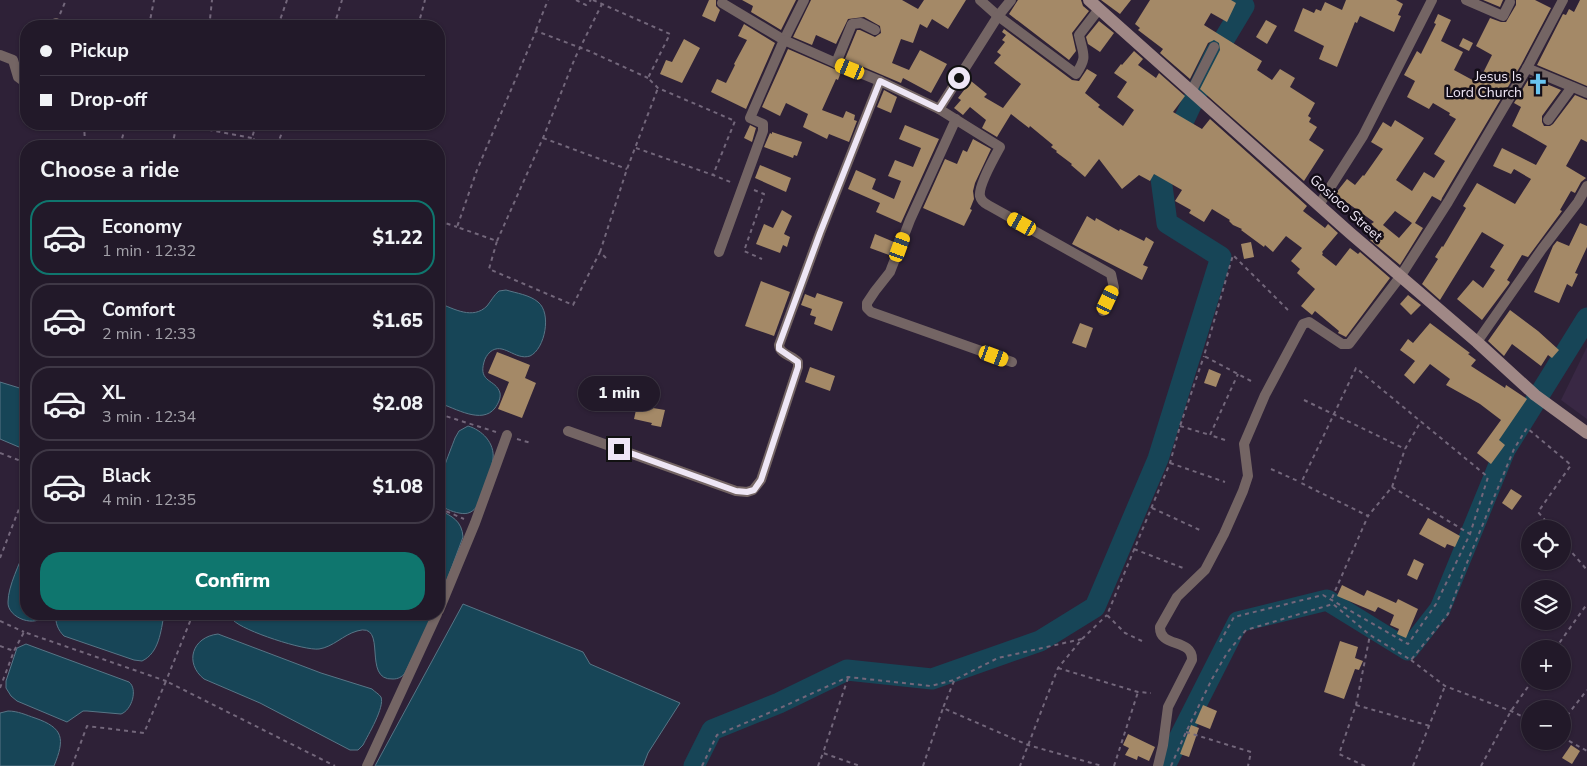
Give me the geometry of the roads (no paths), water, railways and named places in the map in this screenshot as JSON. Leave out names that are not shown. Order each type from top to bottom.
[{"type":"street","points":[[719,252],[764,128],[763,124],[750,118],[784,40],[804,0]]},
{"type":"street","points":[[980,0],[998,16],[1076,74],[1084,63],[1079,35],[1099,9]]},
{"type":"street","points":[[939,109],[998,16],[1011,0]]},
{"type":"street","name":"Gosioco Street","points":[[1089,0],[1194,95],[1535,395],[1587,433]]},
{"type":"street","points":[[1319,205],[1363,136],[1432,0]]},
{"type":"street","points":[[1466,0],[1503,16],[1510,2]]},
{"type":"street","points":[[1158,766],[1168,707],[1192,660],[1192,654],[1189,649],[1164,637],[1160,632],[1160,627],[1177,597],[1204,570],[1235,508],[1248,476],[1244,444],[1265,395],[1303,324],[1309,322],[1342,344],[1349,344],[1400,277],[1448,202],[1527,68],[1563,0]]},
{"type":"street","points":[[722,3],[784,40],[880,81],[939,109],[1000,146],[979,194],[984,202],[1111,274],[1114,288],[1103,311]]},
{"type":"street","points":[[836,63],[852,24],[861,23],[875,30]]},
{"type":"street","points":[[1194,95],[1214,47]]},
{"type":"street","points":[[0,55],[12,60],[20,78]]},
{"type":"street","points":[[1527,68],[1587,93]]},
{"type":"street","points":[[568,430],[736,491],[747,492],[754,490],[761,480],[798,367],[798,362],[783,353],[779,349],[779,345],[820,233],[880,81]]},
{"type":"street","points":[[1548,120],[1572,87]]},
{"type":"street","points":[[956,119],[910,220],[890,272],[875,291],[867,308],[870,312],[1012,362]]},
{"type":"street","points":[[1477,342],[1578,202],[1587,186]]},
{"type":"street","points":[[445,596],[475,523],[507,435]]},
{"type":"street","points":[[367,766],[434,620]]},
{"type":"water","points":[[506,290],[523,294],[538,302],[545,314],[546,322],[543,339],[540,346],[530,356],[519,356],[500,349],[495,349],[487,355],[483,374],[498,389],[500,399],[490,413],[483,415],[468,414],[445,405],[445,305],[463,312],[476,312],[487,306],[499,291]]},
{"type":"water","points":[[0,382],[20,388],[20,447],[0,439]]},
{"type":"water","points":[[468,426],[483,434],[490,443],[493,453],[489,476],[478,505],[465,514],[445,508],[445,465],[459,431]]},
{"type":"water","points":[[445,513],[456,520],[461,527],[463,537],[445,582]]},
{"type":"water","points":[[20,562],[20,618],[12,613],[9,608],[8,602],[12,582]]},
{"type":"water","points":[[463,604],[583,652],[590,664],[680,703],[648,753],[643,766],[375,766]]},
{"type":"water","points":[[56,620],[163,620],[156,647],[142,661],[64,636],[57,626]]},
{"type":"water","points":[[233,620],[431,620],[405,673],[397,679],[384,677],[378,671],[372,635],[366,630],[352,633],[324,648],[312,649],[288,644],[261,635]]},
{"type":"water","points":[[218,634],[321,673],[372,689],[381,697],[382,702],[363,745],[358,750],[350,750],[260,703],[204,679],[194,666],[194,652],[202,640]]},
{"type":"water","points":[[26,644],[129,682],[133,689],[131,704],[121,714],[83,711],[67,722],[17,701],[6,688],[6,681],[17,648]]},
{"type":"water","points":[[8,711],[22,713],[45,722],[57,730],[60,736],[60,749],[54,766],[0,766],[0,713]]},
{"type":"waterway","points":[[694,766],[712,730],[779,703],[847,670],[932,679],[1040,641],[1095,607],[1158,459],[1221,257],[1167,223],[1160,171],[1214,56],[1244,6],[1240,0]]},
{"type":"waterway","points":[[1165,766],[1238,622],[1327,600],[1408,650],[1440,609],[1505,450],[1587,318]]},
{"type":"place","name":"Jesus Is Lord Church","points":[[1538,84]]}]
